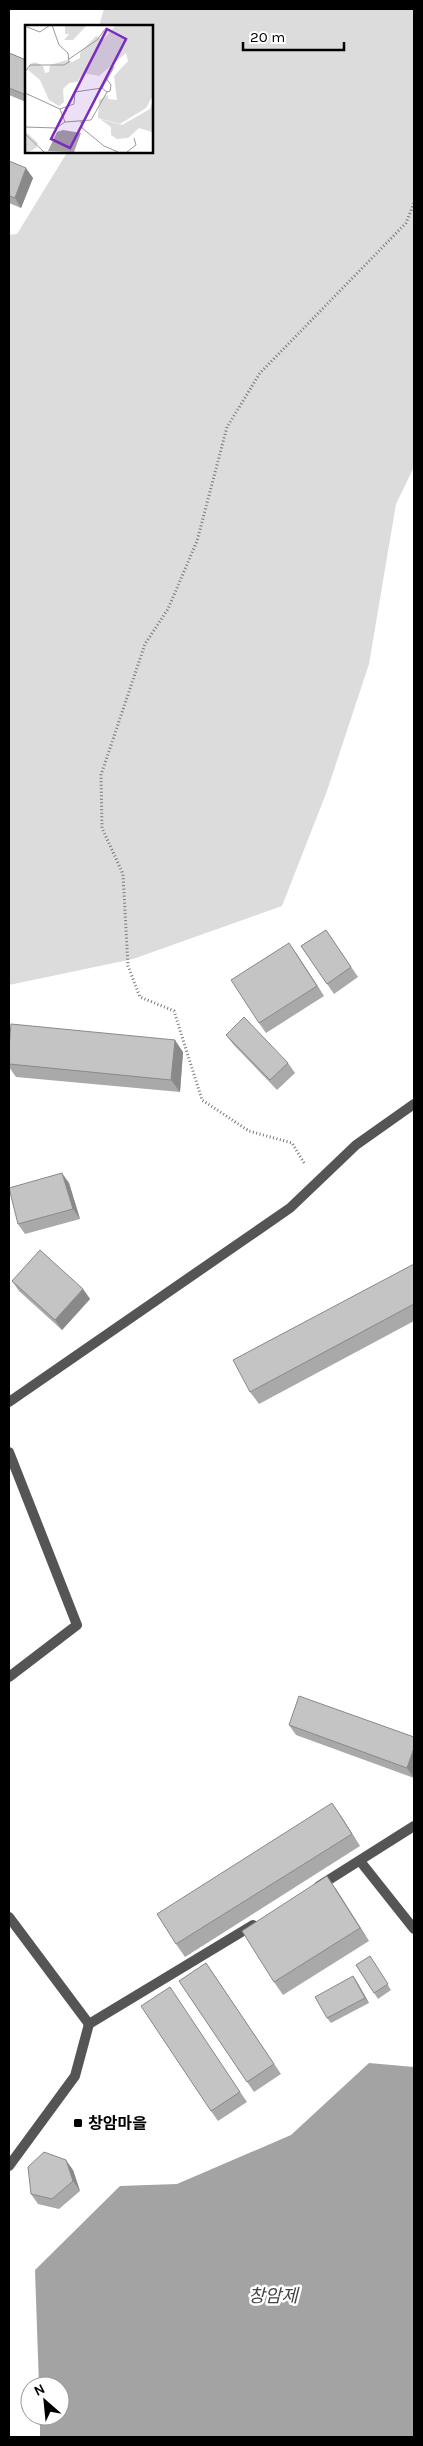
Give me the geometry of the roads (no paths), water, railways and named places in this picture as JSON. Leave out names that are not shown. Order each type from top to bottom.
[{"type":"street","points":[[9,1402],[290,1208],[356,1145],[414,1104]]},
{"type":"street","points":[[9,1452],[77,1625],[9,1677]]},
{"type":"street","points":[[309,1892],[414,1826]]},
{"type":"street","points":[[360,1861],[414,1929]]},
{"type":"street","points":[[9,1917],[89,2024]]},
{"type":"street","points":[[9,2166],[74,2076],[89,2024],[266,1917]]},
{"type":"water","name":"창암제","points":[[369,2063],[414,2067],[414,2437],[40,2437],[40,2426],[70,2426],[70,2376],[39,2376],[35,2270],[120,2186],[177,2184],[291,2135]]},
{"type":"place","name":"창암마을","points":[[78,2123]]}]
